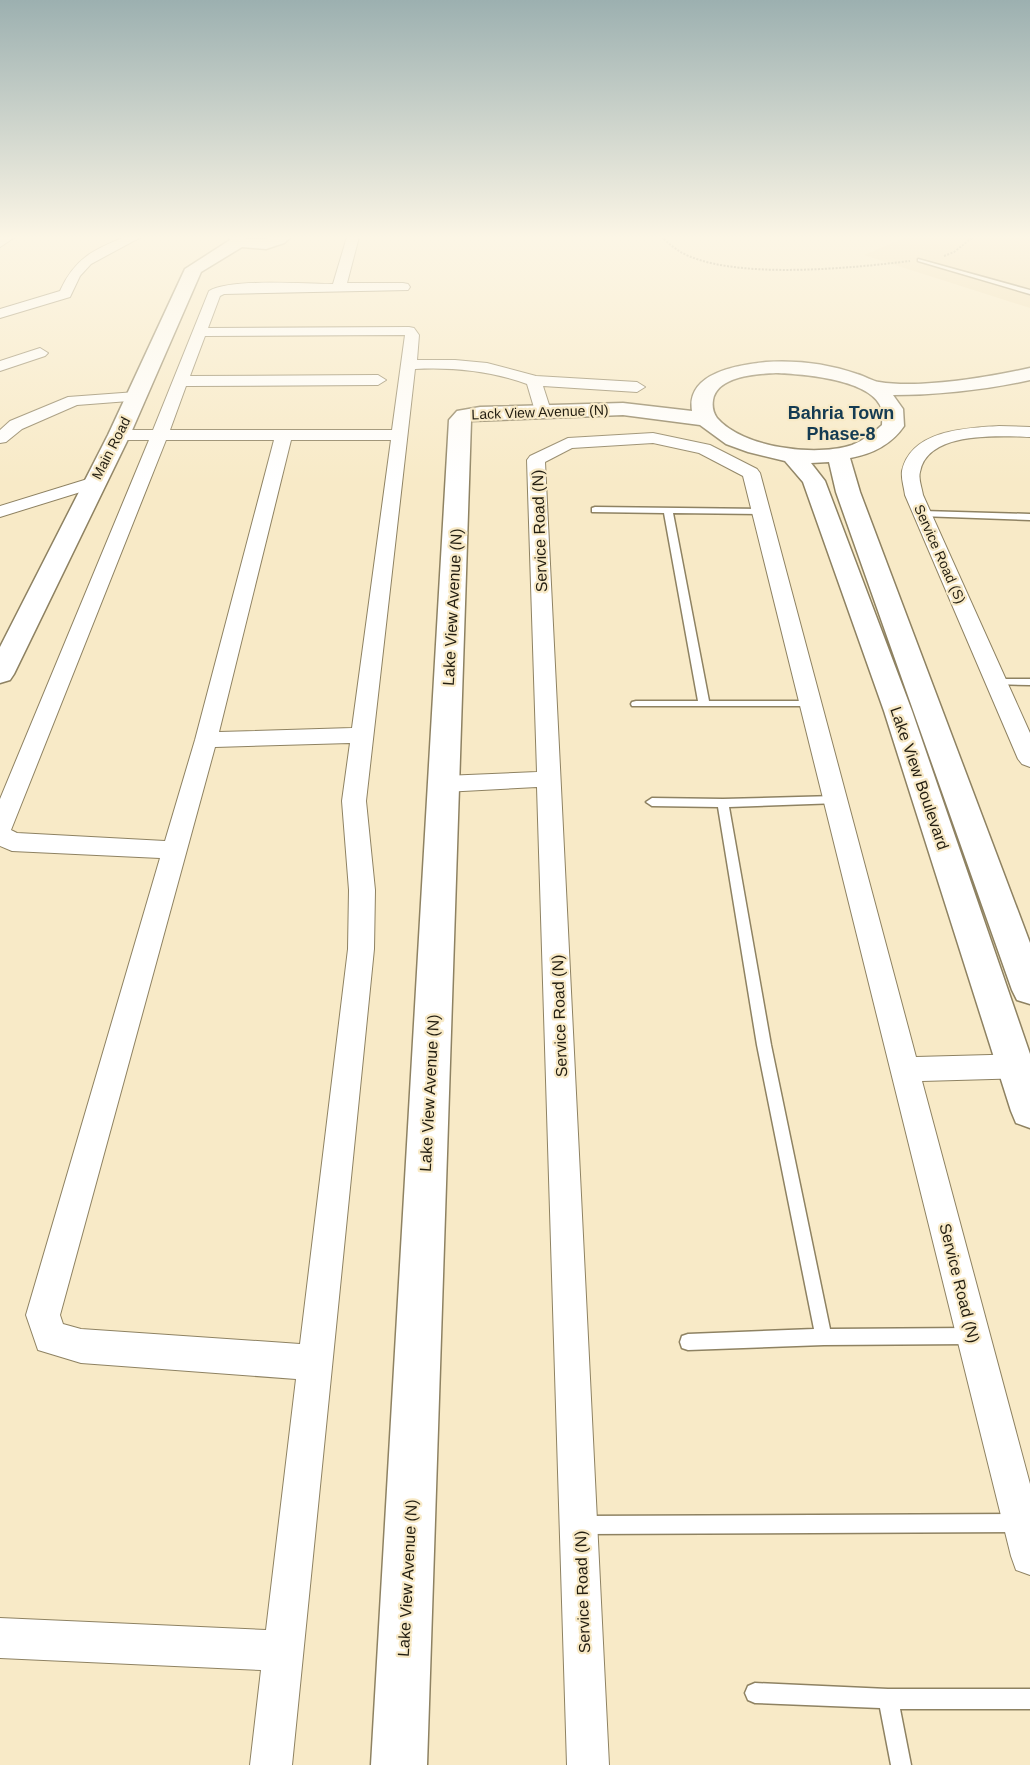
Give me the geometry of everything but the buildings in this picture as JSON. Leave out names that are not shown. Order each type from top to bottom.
[{"type":"street","name":"Main Road","points":[[0,674],[118,435],[171,319]]},
{"type":"street","points":[[0,829],[205,319]]},
{"type":"street","points":[[201,332],[409,331],[412,335],[354,801],[362,890],[361,949],[271,1765]]},
{"type":"street","points":[[0,366],[40,353]]},
{"type":"street","points":[[407,365],[437,363],[463,365],[522,376],[534,381],[637,387]]},
{"type":"street","points":[[914,413],[889,402],[872,388],[856,380],[828,371],[776,366],[739,372],[724,378],[704,393],[702,402],[702,410],[707,419],[720,431],[739,442],[755,448],[792,455],[838,454],[862,449],[880,441],[893,426],[914,413],[1030,385]]},
{"type":"street","points":[[872,388],[962,387],[1030,374]]},
{"type":"street","points":[[181,381],[378,380]]},
{"type":"street","points":[[534,381],[543,411]]},
{"type":"street","name":"Lack View Avenue (N)","points":[[623,409],[704,393]]},
{"type":"street","points":[[0,438],[16,425],[74,400],[136,397]]},
{"type":"street","name":"Lack View Avenue (N)","points":[[460,420],[464,415],[480,413],[623,409],[707,419]]},
{"type":"street","name":"Lake View Avenue (N)","points":[[399,1765],[460,420]]},
{"type":"street","name":"Service Road (S)","points":[[1030,432],[997,430],[968,432],[939,440],[918,456],[911,471],[914,495],[1030,759]]},
{"type":"street","points":[[118,435],[400,435]]},
{"type":"street","points":[[284,435],[206,740],[55,1265],[43,1315],[50,1338],[81,1346],[317,1364]]},
{"type":"street","name":"Service Road (N)","points":[[588,1765],[536,460],[568,443],[653,438],[704,448],[751,473],[1030,1556]]},
{"type":"street","name":"Lake View Boulevard","points":[[838,454],[848,492],[1030,990]]},
{"type":"street","name":"Lake View Boulevard","points":[[792,455],[814,481],[898,711],[1023,1066],[1030,1111]]},
{"type":"street","points":[[0,512],[94,482]]},
{"type":"street","points":[[206,740],[361,735]]},
{"type":"street","points":[[444,784],[549,779]]},
{"type":"street","points":[[0,835],[12,842],[175,850]]},
{"type":"street","points":[[904,1069],[1023,1066]]},
{"type":"street","points":[[0,1638],[283,1651]]},
{"type":"lane","points":[[595,510],[761,511]]},
{"type":"lane","points":[[668,511],[704,704]]},
{"type":"lane","points":[[923,514],[1030,517]]},
{"type":"lane","points":[[996,682],[1030,682]]},
{"type":"lane","points":[[636,704],[811,704]]},
{"type":"lane","points":[[652,802],[835,800]]},
{"type":"lane","points":[[723,803],[764,1045],[824,1337]]},
{"type":"lane","points":[[688,1342],[824,1337],[973,1336]]},
{"type":"lane","points":[[579,1525],[1022,1523]]},
{"type":"lane","points":[[755,1693],[888,1699],[1030,1699]]},
{"type":"lane","points":[[888,1699],[901,1765]]},
{"type":"district","name":"Bahria Town Phase-8","points":[[841,423]]}]
